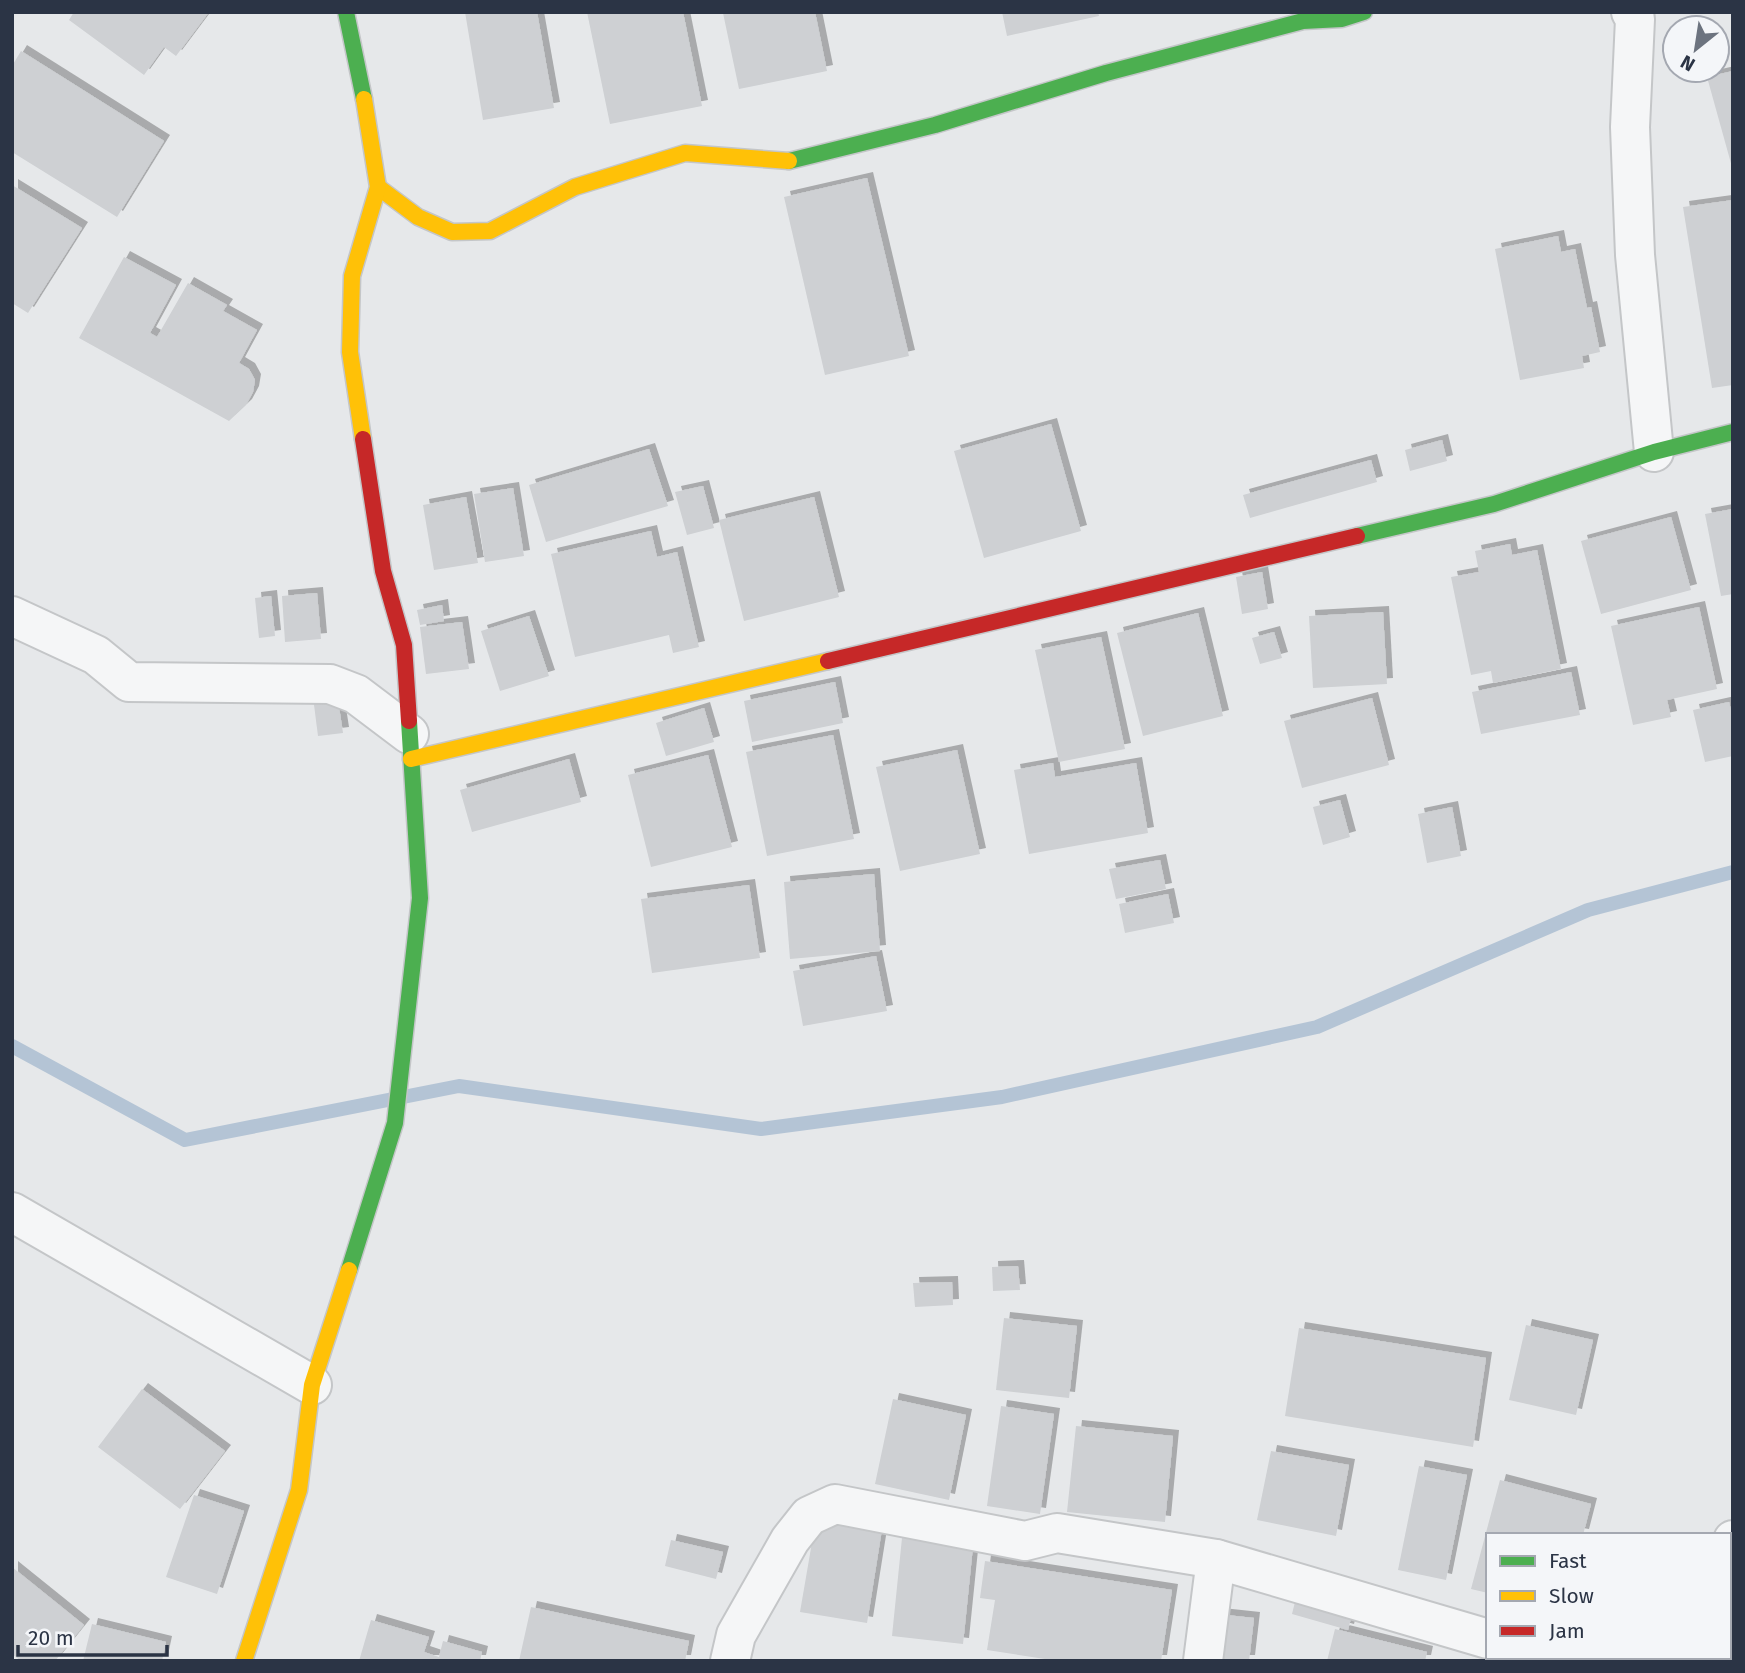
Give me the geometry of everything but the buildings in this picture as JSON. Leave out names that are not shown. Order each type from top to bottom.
[{"type":"street","points":[[244,1661],[299,1490],[312,1385],[395,1123],[421,898],[404,645],[383,571],[350,352],[352,276],[378,187],[369,121],[346,12]]},
{"type":"street","points":[[378,187],[418,218],[452,232],[490,231],[575,187],[685,153],[792,161],[935,125],[1302,17],[1342,19],[1364,12]]},
{"type":"street","points":[[1631,12],[1635,19],[1630,127],[1635,255],[1654,452]]},
{"type":"street","points":[[410,746],[1494,504],[1654,452],[1733,432]]},
{"type":"street","points":[[12,615],[96,656],[129,682],[330,684],[356,694],[410,746]]},
{"type":"street","points":[[12,1212],[312,1385]]},
{"type":"street","points":[[730,1661],[736,1635],[790,1540],[809,1516],[835,1504],[1025,1541],[1057,1533],[1216,1559],[1486,1638]]},
{"type":"street","points":[[1203,1661],[1216,1559]]},
{"type":"waterway","points":[[12,1046],[185,1140],[459,1086],[761,1129],[1002,1097],[1317,1027],[1588,910],[1733,872]]},
{"type":"traffic: fast","points":[[346,12],[364,99]]},
{"type":"traffic: fast","points":[[789,161],[935,125],[1106,73],[1303,21],[1342,19],[1364,12]]},
{"type":"traffic: fast","points":[[1357,536],[1494,504],[1654,452],[1733,432]]},
{"type":"traffic: fast","points":[[349,1270],[395,1123],[420,898],[409,721]]},
{"type":"traffic: slow","points":[[363,439],[350,352],[352,276],[378,187],[364,99]]},
{"type":"traffic: slow","points":[[378,187],[418,217],[452,232],[490,231],[575,187],[685,153],[789,161]]},
{"type":"traffic: slow","points":[[411,759],[828,661]]},
{"type":"traffic: slow","points":[[244,1661],[299,1490],[312,1385],[349,1270]]},
{"type":"traffic: jam","points":[[363,439],[383,571],[404,645],[409,721]]},
{"type":"traffic: jam","points":[[828,661],[1357,536]]}]
